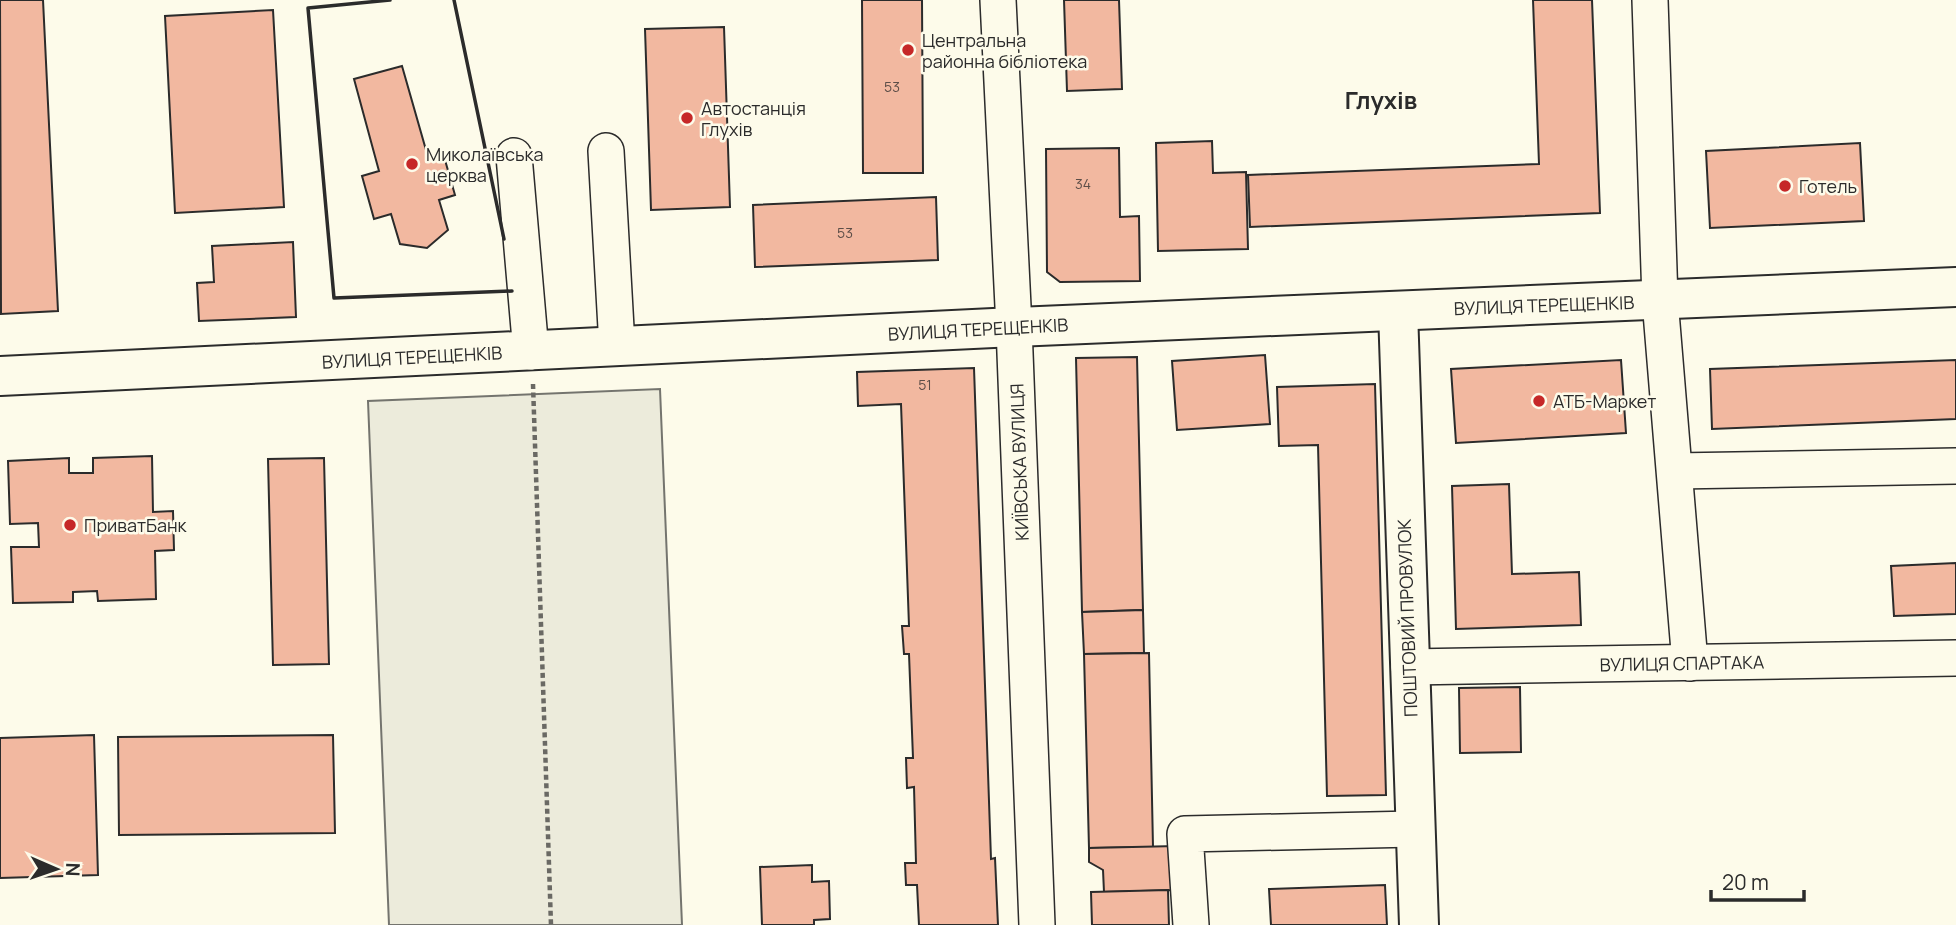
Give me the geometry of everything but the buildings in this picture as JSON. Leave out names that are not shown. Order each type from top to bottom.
[{"type":"main road","name":"ВУЛИЦЯ ТЕРЕЩЕНКІВ","points":[[0,376],[1014,327],[1956,287]]},
{"type":"main road","name":"ПОШТОВИЙ ПРОВУЛОК","points":[[1398,311],[1419,925]]},
{"type":"street","name":"КИЇВСЬКА ВУЛИЦЯ","points":[[998,0],[1014,327],[1037,925]]},
{"type":"street","points":[[1650,0],[1660,300],[1690,663]]},
{"type":"street","points":[[606,150],[617,346]]},
{"type":"street","points":[[514,156],[531,352]]},
{"type":"street","points":[[1675,471],[1956,466]]},
{"type":"street","name":"ВУЛИЦЯ СПАРТАКА","points":[[1409,667],[1956,658]]},
{"type":"street","points":[[1191,925],[1185,834],[1414,829]]},
{"type":"path","points":[[531,352],[551,925]]},
{"type":"shaded area","points":[[660,389],[682,925],[389,925],[368,401]]},
{"type":"wall","points":[[390,0],[308,8],[334,298],[512,291]]},
{"type":"wall","points":[[454,0],[504,239]]},
{"type":"place","name":"Центральна районна бібліотека","points":[[908,50]]},
{"type":"place","name":"Автостанція Глухів","points":[[687,118]]},
{"type":"place","name":"Миколаївська церква","points":[[412,164]]},
{"type":"place","name":"Готель","points":[[1785,186]]},
{"type":"place","name":"АТБ-Маркет","points":[[1539,401]]},
{"type":"place","name":"ПриватБанк","points":[[70,525]]},
{"type":"district","name":"Глухів","points":[[1381,99]]}]
